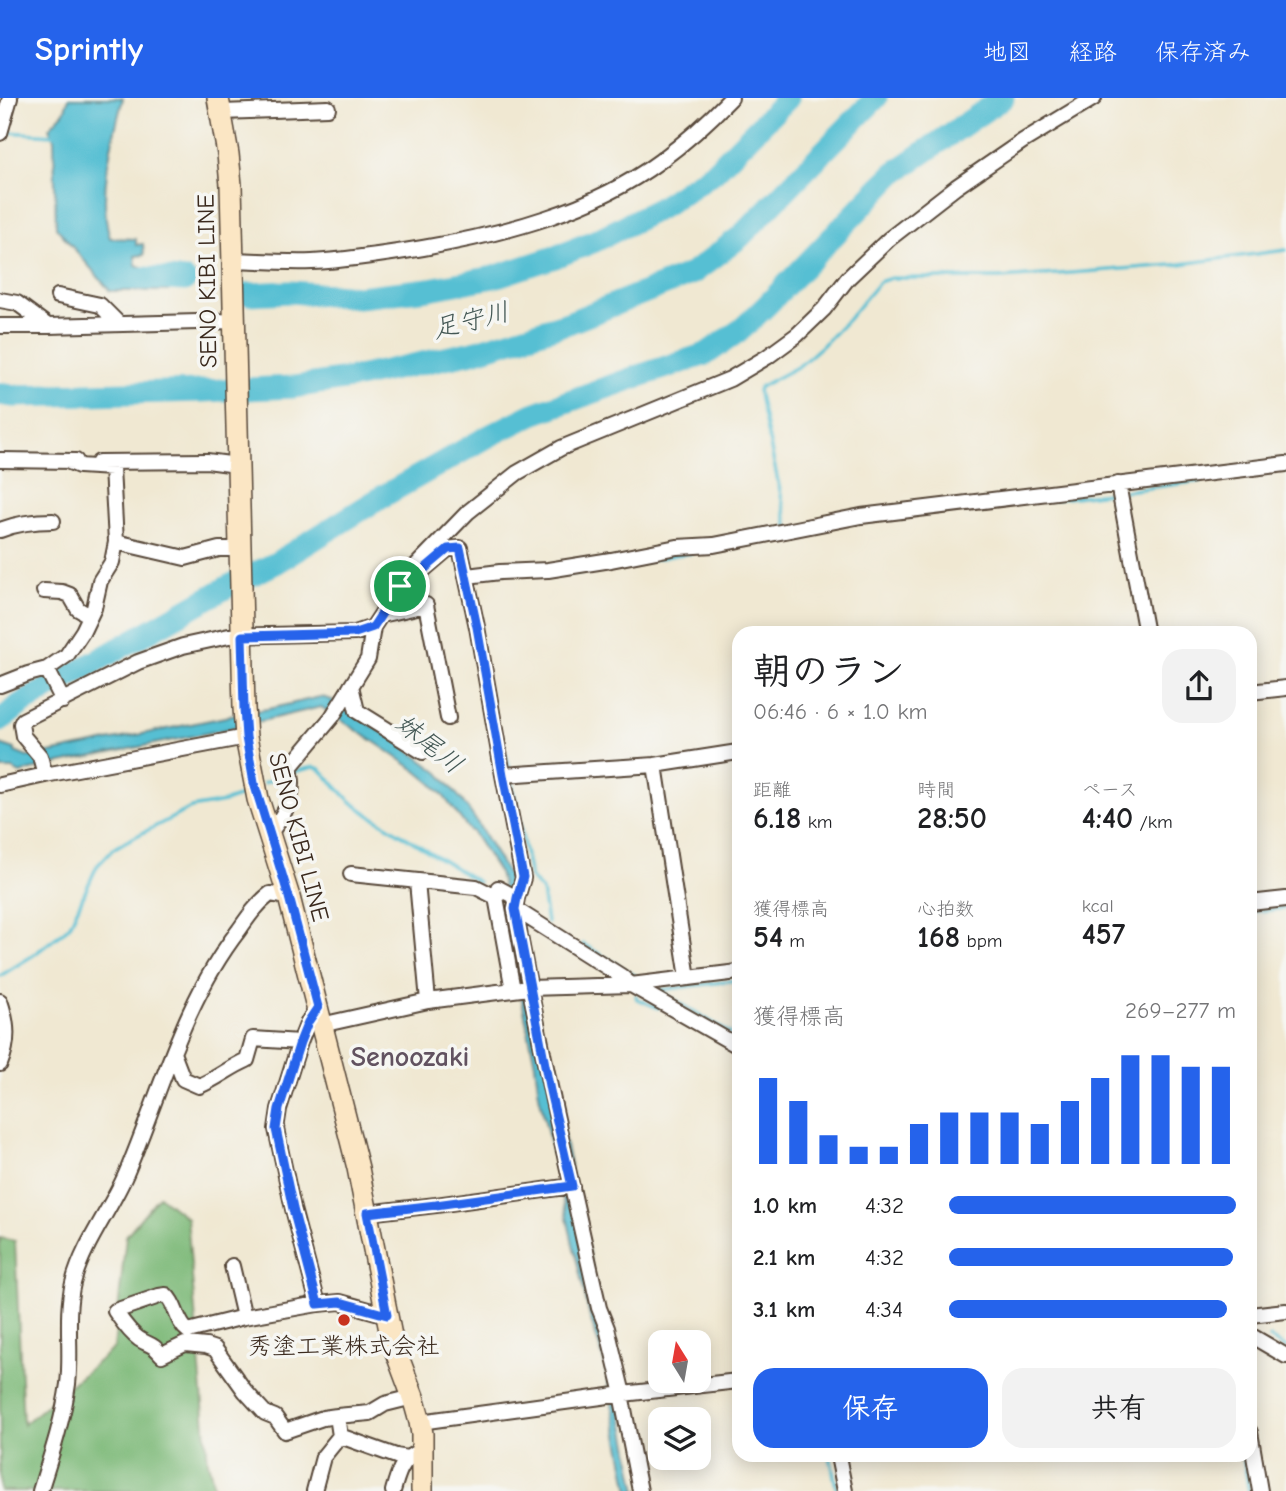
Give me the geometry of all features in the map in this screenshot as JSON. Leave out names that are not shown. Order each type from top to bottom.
[{"type":"main road","name":"SENO KIBI LINE","points":[[220,105],[230,170],[245,724],[255,788],[289,897],[358,1168],[392,1341],[420,1422],[415,1455],[422,1491]]},
{"type":"street","points":[[1,131],[10,98]]},
{"type":"street","points":[[233,260],[312,262],[388,254],[459,242],[531,224],[584,203],[658,163],[699,130],[731,98]]},
{"type":"street","points":[[269,834],[287,807],[292,783],[290,773],[332,717],[368,659],[377,621],[408,574],[468,512],[517,473],[561,448],[730,379],[767,357],[797,335],[824,309],[848,278],[899,231],[956,187],[1023,141],[1094,98]]},
{"type":"street","points":[[220,105],[328,108]]},
{"type":"street","points":[[58,296],[100,305],[119,324]]},
{"type":"street","points":[[0,300],[17,303],[48,326]]},
{"type":"street","points":[[0,326],[235,325]]},
{"type":"street","points":[[0,460],[238,460]]},
{"type":"street","points":[[0,685],[29,674],[48,672],[67,655],[94,608],[100,581],[115,553],[112,468],[79,466],[66,461]]},
{"type":"street","points":[[467,576],[548,570],[677,547],[714,545],[861,516],[1119,490],[1286,464]]},
{"type":"street","points":[[1119,490],[1144,626]]},
{"type":"street","points":[[0,530],[16,524],[53,521]]},
{"type":"street","points":[[116,542],[185,558],[219,550],[240,555]]},
{"type":"street","points":[[400,586],[448,549],[460,548],[507,775],[523,877],[508,898],[520,989],[566,1188],[607,1328],[617,1395],[640,1491]]},
{"type":"street","points":[[44,591],[71,595],[78,609],[90,616]]},
{"type":"street","points":[[43,766],[23,736],[20,724],[23,720],[138,662],[183,646],[229,636],[355,633],[377,621],[426,605],[448,718]]},
{"type":"street","points":[[48,672],[62,698]]},
{"type":"street","points":[[351,686],[357,711],[423,752]]},
{"type":"street","points":[[1257,691],[1286,688]]},
{"type":"street","points":[[0,785],[43,766],[245,724]]},
{"type":"street","points":[[507,775],[656,768],[732,753]]},
{"type":"street","points":[[656,768],[688,978]]},
{"type":"street","points":[[351,874],[476,887],[508,898],[621,976],[641,983],[732,1042]]},
{"type":"street","points":[[417,882],[428,1001]]},
{"type":"street","points":[[40,1491],[57,1439],[68,1382],[70,1305],[73,1284],[86,1250],[125,1176],[189,1012],[223,950],[261,900],[270,894],[289,897]]},
{"type":"street","points":[[508,898],[520,989]]},
{"type":"street","points":[[1257,902],[1286,898]]},
{"type":"street","points":[[318,1304],[293,1209],[276,1129],[279,1109],[308,1022],[320,1016],[520,989],[641,983],[732,973]]},
{"type":"street","points":[[0,1001],[7,1044],[0,1064]]},
{"type":"street","points":[[173,1053],[183,1079],[199,1086],[247,1060],[253,1039],[300,1042]]},
{"type":"street","points":[[367,1213],[566,1188]]},
{"type":"street","points":[[232,1266],[244,1317]]},
{"type":"street","points":[[387,1315],[340,1302],[244,1317],[188,1331],[183,1327],[166,1295],[115,1311],[138,1338],[153,1345],[162,1355],[185,1344],[215,1349],[245,1391],[265,1413],[275,1418],[285,1431],[323,1418],[370,1413],[386,1404],[413,1396]]},
{"type":"street","points":[[1257,1314],[1286,1311]]},
{"type":"street","points":[[1257,1339],[1286,1356]]},
{"type":"street","points":[[420,1422],[732,1382]]},
{"type":"street","points":[[314,1491],[323,1457],[340,1436],[337,1416]]},
{"type":"street","points":[[340,1436],[396,1456],[415,1455]]},
{"type":"street","points":[[393,1491],[398,1474],[415,1455]]},
{"type":"street","points":[[839,1462],[845,1491]]},
{"type":"street","points":[[1255,1462],[1260,1491]]},
{"type":"green space","points":[[159,1196],[187,1218],[208,1462],[215,1491],[0,1491],[0,1238],[15,1241],[23,1425],[114,1348],[126,1236]]},
{"type":"water","points":[[69,98],[123,98],[107,168],[106,222],[110,238],[136,239],[136,245],[143,244],[144,255],[135,256],[136,265],[173,274],[174,284],[168,291],[110,291],[56,227],[54,139],[49,128],[64,112]]},
{"type":"water","name":"妹尾川","points":[[320,697],[332,700],[395,740],[439,773],[475,819],[508,875],[637,1491],[629,1491],[603,1357],[590,1318],[539,1095],[502,903],[499,873],[472,831],[442,794],[414,769],[321,707],[20,773],[13,769],[0,769],[0,744],[27,757],[35,756]]},
{"type":"waterway","points":[[249,294],[290,292],[359,297],[429,289],[494,277],[555,257],[595,241],[660,208],[713,173],[788,98]]},
{"type":"waterway","name":"足守川","points":[[0,394],[14,396],[294,387],[358,377],[473,352],[568,323],[693,273],[740,237],[876,98]]},
{"type":"waterway","points":[[0,721],[21,704],[229,586],[276,563],[380,498],[489,436],[533,414],[706,354],[742,329],[767,305],[894,173],[1003,98]]},
{"type":"waterway","points":[[6,132],[54,135]]},
{"type":"waterway","points":[[788,527],[758,390],[799,366],[822,346],[879,282],[891,278],[1000,278],[1173,265],[1286,250]]},
{"type":"waterway","points":[[143,278],[185,280]]},
{"type":"waterway","points":[[1125,491],[1201,481]]},
{"type":"waterway","points":[[1031,502],[1117,492]]},
{"type":"waterway","points":[[568,574],[691,553]]},
{"type":"waterway","points":[[506,754],[510,770]]},
{"type":"waterway","points":[[293,772],[314,767],[320,769],[350,801],[368,814],[478,882]]},
{"type":"waterway","points":[[264,783],[286,774]]},
{"type":"waterway","points":[[511,778],[530,877],[542,891],[547,922]]},
{"type":"waterway","points":[[0,976],[32,956],[70,925],[97,866],[113,849],[191,808],[224,802],[249,793]]},
{"type":"waterway","points":[[1257,911],[1286,908]]},
{"type":"waterway","points":[[583,944],[639,978]]},
{"type":"waterway","points":[[660,990],[732,981]]},
{"type":"waterway","points":[[655,988],[732,1034]]},
{"type":"waterway","points":[[636,996],[637,999],[658,1008]]},
{"type":"waterway","points":[[1257,1323],[1286,1319]]},
{"type":"waterway","points":[[1270,1338],[1286,1348]]},
{"type":"waterway","points":[[831,1462],[837,1491]]},
{"type":"waterway","points":[[1244,1462],[1249,1491]]},
{"type":"place","name":"秀塗工業株式会社","points":[[344,1320]]},
{"type":"district","name":"Senoozaki","points":[[410,1057]]},
{"type":"route","points":[[460,548],[523,877],[515,909],[550,1091],[572,1186],[367,1213],[387,1315],[340,1302],[318,1304],[293,1209],[276,1129],[279,1109],[300,1042],[318,1007],[289,897],[254,783],[246,737],[242,636],[355,633],[373,627],[400,586],[448,549],[460,548]]}]
